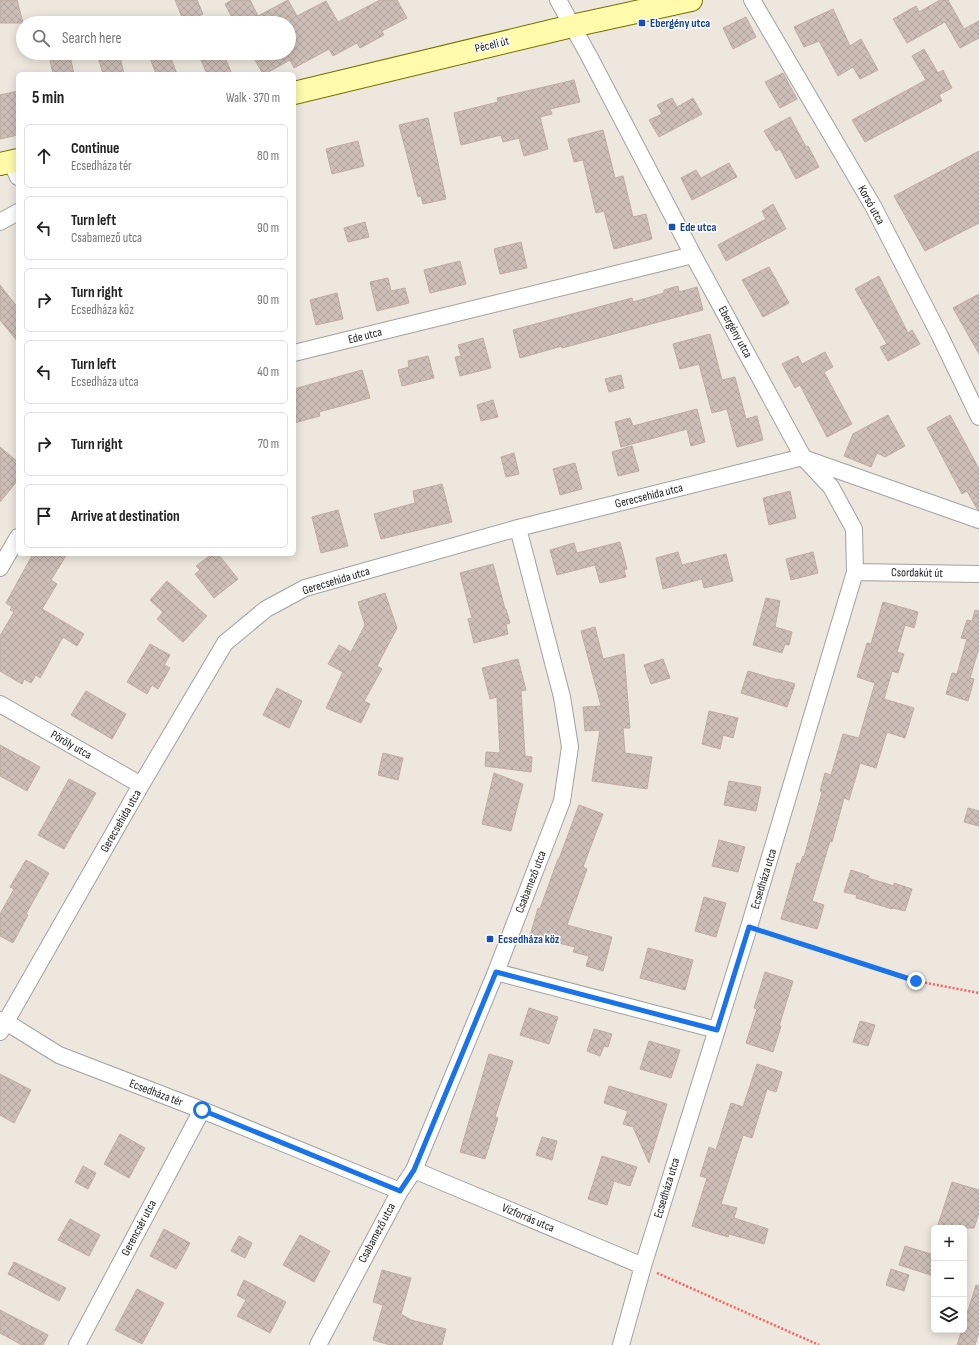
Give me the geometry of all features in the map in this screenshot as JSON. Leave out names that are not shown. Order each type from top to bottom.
[{"type":"main road","name":"Péceli út","points":[[296,93],[572,26],[691,0]]},
{"type":"street","name":"Ebergény utca","points":[[558,0],[589,56],[692,255],[803,457],[831,487],[854,529],[855,572]]},
{"type":"street","name":"Korsó utca","points":[[752,0],[873,206],[940,336],[979,417]]},
{"type":"street","points":[[0,222],[16,213]]},
{"type":"street","name":"Ede utca","points":[[296,353],[692,255]]},
{"type":"street","points":[[803,457],[979,520]]},
{"type":"street","name":"Gerecsehida utca","points":[[2,1025],[141,785],[226,644],[266,610],[305,588],[518,528],[803,457]]},
{"type":"street","name":"Csabamező utca","points":[[318,1345],[400,1191],[414,1170],[496,972],[562,801],[570,747],[562,697],[518,528]]},
{"type":"street","points":[[0,568],[16,541]]},
{"type":"street","name":"Csordakút út","points":[[855,572],[979,574]]},
{"type":"street","name":"Ecsedháza utca","points":[[621,1345],[642,1266],[749,927],[855,572]]},
{"type":"street","name":"Pöröly utca","points":[[0,704],[141,785]]},
{"type":"street","points":[[496,972],[717,1030]]},
{"type":"street","name":"Ecsedháza tér","points":[[2,1025],[59,1055],[202,1110],[400,1191]]},
{"type":"street","name":"Gerencsér utca","points":[[77,1345],[202,1110]]},
{"type":"street","name":"Vízforrás utca","points":[[414,1170],[642,1266]]},
{"type":"path","points":[[749,927],[916,981],[979,992]]},
{"type":"path","points":[[642,1266],[819,1345]]},
{"type":"building","points":[[0,0],[17,0],[21,16],[16,16],[16,23],[0,23]]},
{"type":"building","points":[[175,0],[197,0],[203,14],[198,16],[182,16]]},
{"type":"building","points":[[232,0],[250,0],[258,16],[231,16],[225,4]]},
{"type":"building","points":[[288,0],[297,16],[326,1],[338,22],[380,0],[397,0],[407,18],[382,31],[384,35],[360,48],[357,43],[333,56],[329,49],[294,68],[290,60],[296,60],[296,16],[258,16]]},
{"type":"building","points":[[940,0],[948,0],[964,29],[979,21],[979,38],[960,48],[945,22],[907,43],[893,19],[916,6],[919,12]]},
{"type":"building","points":[[833,9],[850,46],[861,39],[878,70],[860,79],[853,67],[838,76],[819,41],[804,47],[794,27]]},
{"type":"building","points":[[746,17],[756,37],[733,49],[723,28]]},
{"type":"building","points":[[924,49],[938,73],[943,70],[952,88],[939,95],[942,101],[865,142],[852,120],[926,80],[912,56]]},
{"type":"building","points":[[71,60],[74,72],[53,72],[50,61]]},
{"type":"building","points":[[99,60],[121,60],[124,72],[102,72]]},
{"type":"building","points":[[151,60],[172,60],[176,72],[155,72]]},
{"type":"building","points":[[201,60],[226,60],[231,72],[206,72]]},
{"type":"building","points":[[255,60],[290,60],[269,72],[262,72]]},
{"type":"building","points":[[783,73],[797,99],[780,108],[765,82]]},
{"type":"building","points":[[574,80],[580,102],[550,109],[552,114],[540,117],[548,149],[524,156],[519,138],[503,142],[501,135],[461,145],[454,113],[498,102],[497,98]]},
{"type":"building","points":[[16,91],[16,135],[0,139],[0,95]]},
{"type":"building","points":[[672,98],[677,107],[693,98],[702,114],[659,137],[649,120],[662,114],[657,105]]},
{"type":"building","points":[[790,117],[806,147],[808,146],[819,167],[796,179],[780,149],[776,151],[764,131]]},
{"type":"building","points":[[428,118],[446,199],[423,204],[421,196],[418,197],[399,125]]},
{"type":"building","points":[[603,130],[615,178],[623,176],[633,217],[646,214],[652,239],[614,249],[604,211],[596,213],[583,160],[574,162],[568,139]]},
{"type":"building","points":[[358,141],[364,166],[332,174],[326,149]]},
{"type":"building","points":[[979,151],[979,223],[925,251],[894,196]]},
{"type":"building","points":[[729,163],[737,177],[692,200],[681,178],[696,170],[701,178]]},
{"type":"building","points":[[773,204],[786,229],[726,261],[718,245],[766,219],[762,211]]},
{"type":"building","points":[[365,222],[369,237],[348,242],[344,228]]},
{"type":"building","points":[[521,242],[527,268],[500,274],[494,249]]},
{"type":"building","points":[[460,261],[466,284],[430,293],[424,270]]},
{"type":"building","points":[[769,267],[789,303],[763,317],[742,280]]},
{"type":"building","points":[[879,276],[908,333],[912,330],[920,344],[888,361],[880,347],[887,344],[855,289]]},
{"type":"building","points":[[388,278],[391,291],[405,288],[409,303],[377,311],[370,282]]},
{"type":"building","points":[[0,285],[16,305],[16,340],[0,320]]},
{"type":"building","points":[[678,286],[679,292],[697,287],[703,310],[520,358],[513,330],[632,298],[633,302],[664,293],[664,290]]},
{"type":"building","points":[[337,293],[343,319],[316,325],[310,300]]},
{"type":"building","points":[[979,294],[979,354],[953,308]]},
{"type":"building","points":[[710,334],[722,380],[735,377],[746,419],[757,416],[763,440],[737,447],[727,409],[712,413],[699,364],[680,369],[673,344]]},
{"type":"building","points":[[483,338],[491,368],[460,376],[455,357],[461,356],[458,345]]},
{"type":"building","points":[[825,352],[833,367],[824,372],[852,424],[827,437],[800,385],[795,388],[782,364],[798,356],[802,364]]},
{"type":"building","points":[[428,356],[434,378],[402,386],[398,370],[409,367],[408,361]]},
{"type":"building","points":[[362,370],[370,398],[319,412],[320,416],[296,422],[296,388]]},
{"type":"building","points":[[621,375],[624,388],[609,392],[605,379]]},
{"type":"building","points":[[493,400],[498,417],[481,421],[477,405]]},
{"type":"building","points":[[697,409],[705,442],[691,446],[687,429],[621,447],[615,422],[630,418],[633,426]]},
{"type":"building","points":[[888,415],[905,446],[885,457],[877,453],[871,467],[844,456],[853,434]]},
{"type":"building","points":[[950,415],[979,469],[979,510],[967,491],[962,494],[927,428]]},
{"type":"building","points":[[632,446],[639,471],[618,476],[612,452]]},
{"type":"building","points":[[0,447],[16,460],[16,482],[0,502]]},
{"type":"building","points":[[514,453],[519,474],[506,477],[501,457]]},
{"type":"building","points":[[575,463],[582,489],[560,495],[553,469]]},
{"type":"building","points":[[442,484],[452,522],[381,539],[374,514],[415,503],[413,491]]},
{"type":"building","points":[[790,491],[796,518],[769,525],[763,498]]},
{"type":"building","points":[[338,510],[348,546],[321,553],[312,517]]},
{"type":"building","points":[[620,542],[627,569],[624,570],[626,577],[600,583],[595,565],[557,575],[550,550],[574,543],[577,553]]},
{"type":"building","points":[[678,552],[682,565],[726,554],[733,581],[704,588],[702,579],[663,589],[656,558]]},
{"type":"building","points":[[813,552],[818,573],[791,580],[786,559]]},
{"type":"building","points":[[32,556],[66,556],[51,580],[57,584],[42,609],[84,634],[77,646],[63,637],[40,678],[36,675],[31,683],[24,679],[22,684],[0,671],[0,636],[14,612],[10,610],[12,607],[6,603]]},
{"type":"building","points":[[209,556],[220,556],[238,579],[214,598],[195,574],[200,570],[196,566]]},
{"type":"building","points":[[493,564],[510,623],[506,624],[508,634],[474,643],[468,619],[472,618],[460,573]]},
{"type":"building","points":[[167,581],[207,616],[183,642],[157,619],[163,612],[150,600]]},
{"type":"building","points":[[385,593],[397,628],[377,666],[382,669],[364,701],[370,704],[361,723],[326,708],[343,672],[328,664],[339,645],[351,652],[365,625],[358,602]]},
{"type":"building","points":[[766,598],[780,601],[775,627],[792,632],[789,645],[785,644],[782,653],[753,645]]},
{"type":"building","points":[[883,602],[918,612],[914,628],[905,625],[897,652],[904,654],[898,673],[892,671],[884,699],[914,708],[905,738],[887,732],[876,768],[860,763],[849,800],[844,798],[832,842],[830,841],[812,901],[824,905],[817,929],[781,919],[797,863],[800,864],[803,856],[804,857],[822,792],[820,791],[825,773],[831,775],[843,734],[859,738],[875,683],[857,677],[867,643],[871,644]]},
{"type":"building","points":[[975,610],[979,611],[979,648],[970,678],[974,679],[968,701],[946,694],[952,673],[957,674],[967,639],[961,638],[967,620],[972,621]]},
{"type":"building","points":[[595,627],[603,659],[624,654],[630,728],[623,728],[625,753],[652,757],[647,789],[592,781],[600,730],[585,731],[583,707],[601,706],[581,631]]},
{"type":"building","points":[[150,644],[170,655],[164,665],[170,668],[158,689],[152,685],[147,694],[127,682]]},
{"type":"building","points":[[518,659],[526,690],[521,691],[525,756],[532,757],[531,772],[485,766],[486,752],[500,753],[497,697],[490,699],[482,668]]},
{"type":"building","points":[[663,659],[670,678],[651,684],[644,665]]},
{"type":"building","points":[[748,671],[795,684],[787,707],[741,693]]},
{"type":"building","points":[[277,688],[302,701],[289,728],[263,715]]},
{"type":"building","points":[[86,691],[126,714],[112,739],[71,715]]},
{"type":"building","points":[[709,711],[738,718],[733,738],[723,735],[720,749],[702,744]]},
{"type":"building","points":[[0,745],[40,767],[27,791],[0,776]]},
{"type":"building","points":[[383,753],[403,758],[398,780],[378,775]]},
{"type":"building","points":[[494,773],[523,784],[511,831],[482,824]]},
{"type":"building","points":[[69,779],[96,793],[64,849],[38,835]]},
{"type":"building","points":[[729,781],[761,787],[756,811],[724,805]]},
{"type":"building","points":[[579,805],[603,814],[583,867],[587,869],[567,925],[612,937],[603,971],[586,966],[589,956],[573,952],[575,947],[530,936],[538,908],[540,909]]},
{"type":"building","points":[[968,808],[979,811],[979,826],[964,822]]},
{"type":"building","points":[[719,840],[745,847],[738,872],[712,866]]},
{"type":"building","points":[[26,860],[49,873],[26,914],[28,915],[13,943],[0,936],[0,914],[14,889],[10,887]]},
{"type":"building","points":[[851,870],[869,876],[868,878],[894,886],[894,883],[912,889],[905,911],[892,909],[856,898],[857,895],[844,892]]},
{"type":"building","points":[[704,897],[726,903],[716,937],[695,931]]},
{"type":"building","points":[[648,948],[693,960],[685,990],[640,978]]},
{"type":"building","points":[[765,972],[793,981],[779,1026],[781,1026],[773,1052],[746,1043],[757,1009],[754,1008]]},
{"type":"building","points":[[529,1008],[558,1017],[549,1044],[520,1035]]},
{"type":"building","points":[[860,1021],[875,1025],[868,1046],[853,1042]]},
{"type":"building","points":[[594,1029],[612,1034],[608,1047],[604,1046],[600,1056],[587,1051]]},
{"type":"building","points":[[649,1041],[680,1050],[671,1078],[640,1069]]},
{"type":"building","points":[[489,1054],[513,1061],[495,1117],[498,1118],[485,1159],[460,1152]]},
{"type":"building","points":[[757,1064],[782,1072],[776,1092],[767,1089],[752,1138],[743,1135],[721,1204],[737,1208],[734,1218],[768,1229],[764,1244],[729,1234],[728,1237],[692,1226],[707,1178],[700,1176],[709,1147],[716,1150],[731,1103],[743,1107]]},
{"type":"building","points":[[0,1074],[31,1090],[14,1123],[0,1115]]},
{"type":"building","points":[[609,1086],[667,1104],[649,1163],[633,1127],[623,1124],[628,1111],[604,1103]]},
{"type":"building","points":[[120,1134],[145,1148],[129,1178],[104,1164]]},
{"type":"building","points":[[542,1137],[557,1141],[552,1160],[536,1155]]},
{"type":"building","points":[[602,1156],[637,1167],[630,1186],[614,1181],[607,1205],[588,1199]]},
{"type":"building","points":[[83,1166],[96,1173],[88,1189],[75,1182]]},
{"type":"building","points":[[952,1182],[979,1190],[979,1213],[974,1228],[967,1228],[967,1225],[938,1225]]},
{"type":"building","points":[[70,1219],[100,1235],[89,1256],[58,1240]]},
{"type":"building","points":[[164,1229],[190,1243],[176,1269],[150,1256]]},
{"type":"building","points":[[300,1235],[330,1251],[314,1282],[283,1265]]},
{"type":"building","points":[[239,1236],[252,1243],[245,1258],[231,1251]]},
{"type":"building","points":[[905,1246],[931,1254],[931,1275],[899,1265]]},
{"type":"building","points":[[14,1262],[66,1288],[59,1301],[8,1274]]},
{"type":"building","points":[[891,1269],[909,1275],[904,1291],[886,1285]]},
{"type":"building","points":[[382,1270],[411,1278],[401,1314],[411,1320],[446,1329],[442,1345],[390,1345],[373,1340],[383,1305],[373,1302]]},
{"type":"building","points":[[244,1280],[286,1302],[270,1333],[237,1316],[246,1300],[237,1295]]},
{"type":"building","points":[[976,1285],[979,1286],[979,1332],[975,1345],[957,1345],[961,1333],[967,1333],[967,1314]]},
{"type":"building","points":[[137,1289],[164,1303],[142,1344],[115,1330]]},
{"type":"building","points":[[0,1310],[48,1335],[43,1345],[22,1345],[0,1333]]},
{"type":"place","name":"Ebergény utca","points":[[642,23]]},
{"type":"place","name":"Ede utca","points":[[672,227]]},
{"type":"place","name":"Ecsedháza köz","points":[[490,939]]},
{"type":"route","points":[[202,1110],[400,1191],[414,1170],[496,972],[717,1030],[749,927],[916,981]]}]
